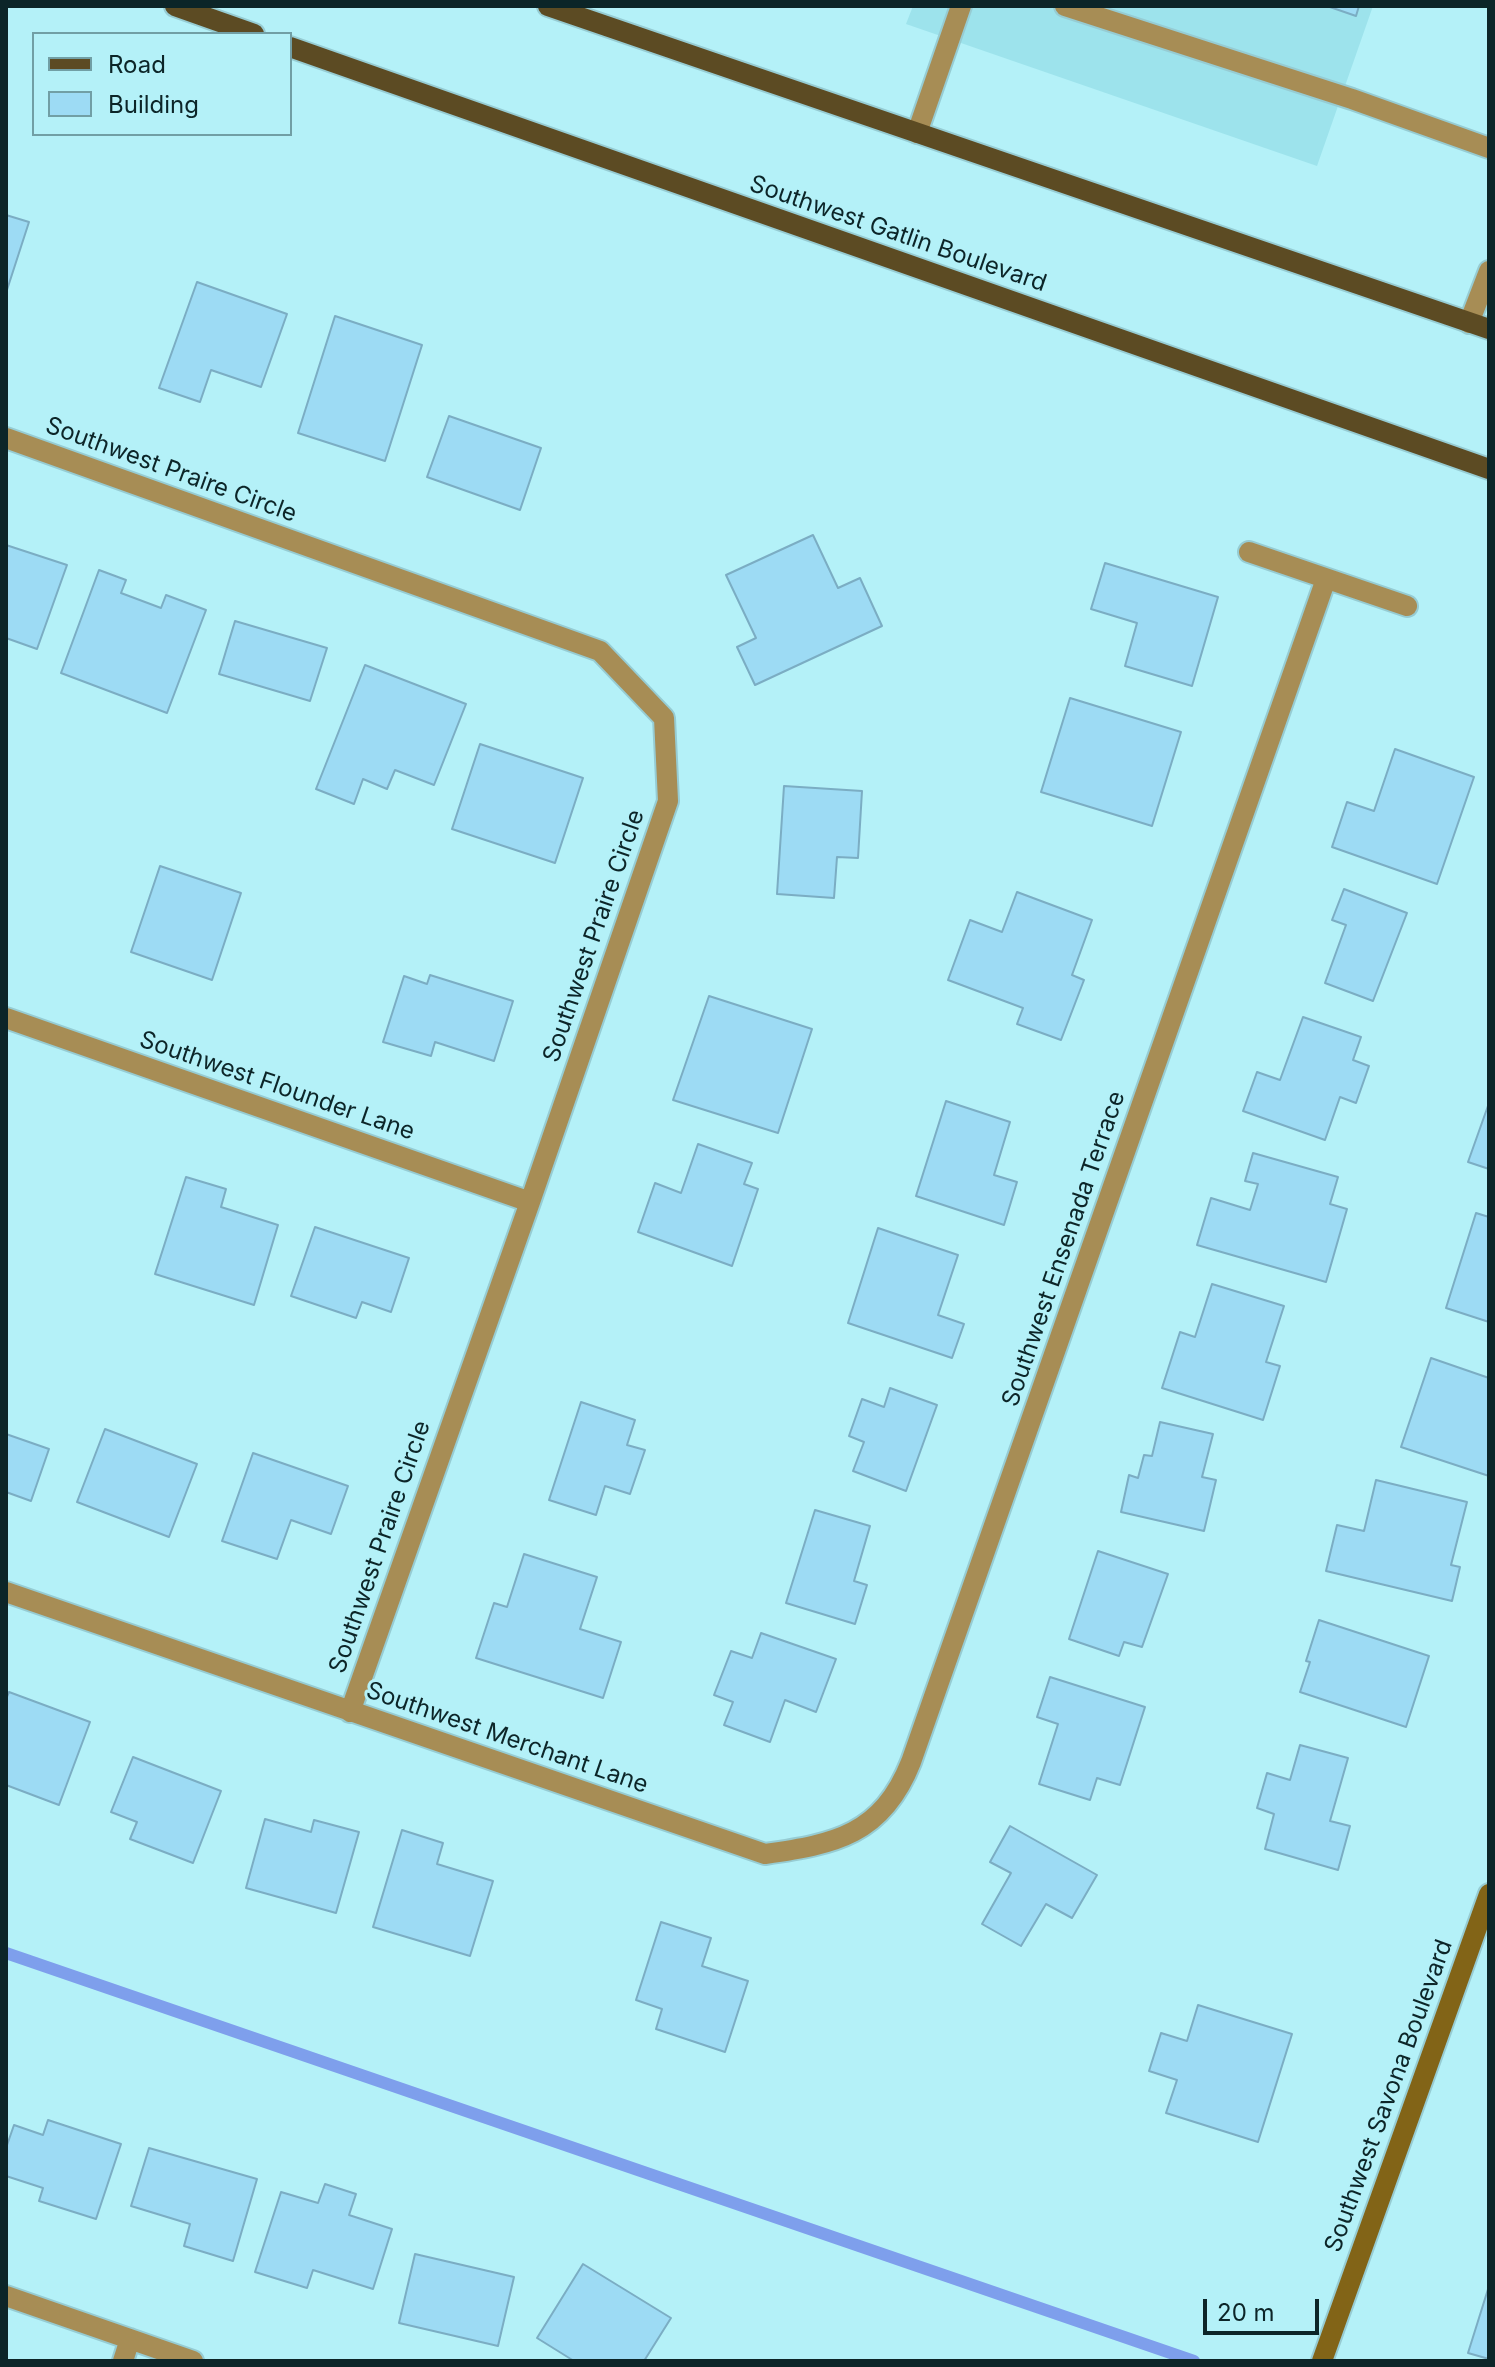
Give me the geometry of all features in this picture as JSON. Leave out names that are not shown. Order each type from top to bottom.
[{"type":"main road","points":[[175,6],[248,32]]},
{"type":"main road","points":[[548,6],[1479,326]]},
{"type":"main road","name":"Southwest Gatlin Boulevard","points":[[292,48],[1489,469]]},
{"type":"street","points":[[917,133],[961,6]]},
{"type":"street","points":[[1065,6],[1352,99],[1489,148]]},
{"type":"street","points":[[1479,326],[1489,271]]},
{"type":"street","name":"Southwest Praire Circle","points":[[6,438],[600,651],[664,718],[668,801],[350,1712]]},
{"type":"street","points":[[1249,552],[1407,606]]},
{"type":"street","name":"Southwest Ensenada Terrace","points":[[765,1854],[846,1837],[874,1818],[902,1784],[1326,579]]},
{"type":"street","name":"Southwest Flounder Lane","points":[[6,1018],[530,1202]]},
{"type":"street","name":"Southwest Merchant Lane","points":[[6,1592],[765,1854]]},
{"type":"street","name":"Southwest Savona Boulevard","points":[[1322,2361],[1489,1894]]},
{"type":"street","points":[[6,2296],[193,2361]]},
{"type":"street","points":[[123,2361],[130,2339]]},
{"type":"shaded area","points":[[913,6],[1373,6],[1317,166],[906,24]]},
{"type":"building","points":[[1327,6],[1359,6],[1356,16]]},
{"type":"building","points":[[6,215],[29,222],[6,293]]},
{"type":"building","points":[[197,282],[287,314],[261,387],[211,370],[200,402],[159,388]]},
{"type":"building","points":[[335,316],[422,345],[385,461],[298,433]]},
{"type":"building","points":[[449,416],[541,448],[520,510],[427,477]]},
{"type":"building","points":[[813,535],[838,588],[860,578],[882,626],[755,685],[737,647],[756,638],[726,575]]},
{"type":"building","points":[[6,545],[67,565],[37,649],[6,638]]},
{"type":"building","points":[[1105,563],[1218,597],[1192,686],[1125,666],[1137,623],[1091,609]]},
{"type":"building","points":[[99,570],[126,580],[121,593],[161,608],[166,595],[206,610],[167,713],[61,673]]},
{"type":"building","points":[[235,621],[327,648],[310,701],[219,674]]},
{"type":"building","points":[[365,665],[466,704],[434,785],[395,770],[387,789],[363,779],[354,804],[316,789]]},
{"type":"building","points":[[1070,698],[1181,732],[1152,826],[1041,792]]},
{"type":"building","points":[[480,744],[583,778],[555,863],[452,829]]},
{"type":"building","points":[[1395,749],[1474,777],[1437,884],[1332,847],[1347,802],[1374,811]]},
{"type":"building","points":[[784,786],[862,791],[858,858],[837,857],[834,898],[777,894]]},
{"type":"building","points":[[160,866],[241,893],[212,980],[131,952]]},
{"type":"building","points":[[1344,889],[1407,913],[1373,1001],[1325,983],[1346,925],[1332,920]]},
{"type":"building","points":[[1017,892],[1092,920],[1072,975],[1084,980],[1061,1040],[1017,1024],[1023,1008],[948,980],[970,920],[1002,932]]},
{"type":"building","points":[[430,975],[513,1001],[494,1061],[435,1042],[431,1056],[383,1042],[404,976],[427,984]]},
{"type":"building","points":[[709,996],[812,1029],[778,1133],[673,1100]]},
{"type":"building","points":[[1303,1017],[1361,1037],[1353,1060],[1369,1066],[1356,1103],[1340,1097],[1325,1140],[1243,1111],[1257,1072],[1280,1080]]},
{"type":"building","points":[[946,1101],[1010,1122],[994,1175],[1017,1182],[1004,1225],[916,1196]]},
{"type":"building","points":[[1489,1103],[1489,1169],[1468,1162]]},
{"type":"building","points":[[698,1144],[752,1163],[744,1184],[758,1189],[732,1266],[638,1232],[655,1183],[681,1193]]},
{"type":"building","points":[[1253,1153],[1338,1177],[1330,1204],[1347,1209],[1326,1282],[1197,1245],[1211,1198],[1250,1210],[1258,1184],[1245,1181]]},
{"type":"building","points":[[186,1177],[226,1189],[221,1207],[278,1225],[254,1305],[155,1274]]},
{"type":"building","points":[[1476,1213],[1489,1217],[1489,1322],[1446,1308]]},
{"type":"building","points":[[315,1227],[409,1258],[391,1312],[362,1302],[356,1318],[291,1296]]},
{"type":"building","points":[[878,1228],[958,1255],[938,1315],[964,1324],[952,1358],[848,1323]]},
{"type":"building","points":[[1212,1284],[1284,1306],[1266,1362],[1280,1366],[1263,1420],[1162,1388],[1180,1332],[1195,1337]]},
{"type":"building","points":[[1431,1358],[1489,1378],[1489,1476],[1401,1447]]},
{"type":"building","points":[[890,1388],[937,1405],[906,1491],[853,1471],[864,1442],[849,1436],[862,1399],[884,1407]]},
{"type":"building","points":[[581,1402],[635,1420],[627,1445],[645,1450],[630,1494],[605,1486],[596,1515],[549,1500]]},
{"type":"building","points":[[1160,1422],[1213,1434],[1202,1477],[1216,1480],[1204,1531],[1121,1512],[1129,1475],[1138,1478],[1144,1455],[1152,1456]]},
{"type":"building","points":[[105,1429],[197,1464],[169,1537],[77,1502]]},
{"type":"building","points":[[6,1434],[49,1449],[31,1501],[6,1492]]},
{"type":"building","points":[[253,1453],[348,1486],[331,1534],[291,1520],[277,1559],[222,1541]]},
{"type":"building","points":[[1376,1480],[1467,1502],[1451,1565],[1460,1567],[1452,1601],[1326,1571],[1337,1525],[1364,1531]]},
{"type":"building","points":[[815,1510],[870,1526],[854,1581],[867,1585],[855,1624],[786,1603]]},
{"type":"building","points":[[1098,1551],[1168,1574],[1142,1647],[1124,1642],[1119,1656],[1069,1639]]},
{"type":"building","points":[[524,1554],[597,1577],[580,1629],[621,1642],[603,1698],[476,1658],[494,1603],[507,1607]]},
{"type":"building","points":[[1319,1620],[1429,1656],[1406,1727],[1300,1692]]},
{"type":"building","points":[[761,1633],[836,1659],[816,1712],[785,1700],[770,1742],[724,1725],[733,1702],[714,1695],[731,1651],[752,1658]]},
{"type":"building","points":[[1050,1677],[1145,1707],[1120,1785],[1097,1778],[1090,1800],[1039,1784],[1058,1724],[1037,1717]]},
{"type":"building","points":[[9,1692],[90,1722],[59,1805],[6,1785],[6,1699]]},
{"type":"building","points":[[1300,1745],[1348,1758],[1330,1821],[1350,1826],[1338,1870],[1265,1849],[1274,1814],[1257,1808],[1267,1773],[1290,1780]]},
{"type":"building","points":[[133,1757],[221,1791],[193,1863],[130,1839],[137,1822],[111,1812]]},
{"type":"building","points":[[265,1819],[311,1832],[314,1820],[359,1832],[336,1913],[246,1888]]},
{"type":"building","points":[[1010,1826],[1097,1875],[1072,1918],[1046,1904],[1021,1946],[982,1924],[1011,1873],[990,1862]]},
{"type":"building","points":[[402,1830],[443,1843],[437,1864],[493,1881],[470,1956],[373,1927]]},
{"type":"building","points":[[661,1922],[711,1938],[702,1966],[748,1981],[725,2052],[656,2029],[662,2009],[636,2000]]},
{"type":"building","points":[[1198,2005],[1292,2034],[1258,2142],[1166,2113],[1177,2080],[1149,2071],[1161,2033],[1187,2041]]},
{"type":"building","points":[[48,2120],[121,2144],[96,2219],[39,2201],[43,2188],[6,2176],[6,2148],[14,2125],[43,2135]]},
{"type":"building","points":[[149,2148],[257,2179],[233,2261],[184,2246],[190,2224],[131,2206]]},
{"type":"building","points":[[325,2184],[356,2194],[349,2215],[392,2229],[373,2289],[313,2270],[307,2288],[255,2272],[281,2192],[318,2203]]},
{"type":"building","points":[[415,2254],[514,2277],[498,2346],[399,2323]]},
{"type":"building","points":[[583,2264],[671,2318],[644,2361],[574,2361],[537,2338]]},
{"type":"building","points":[[1489,2286],[1489,2359],[1468,2353]]},
{"type":"waterway","points":[[6,1953],[1194,2361]]}]
